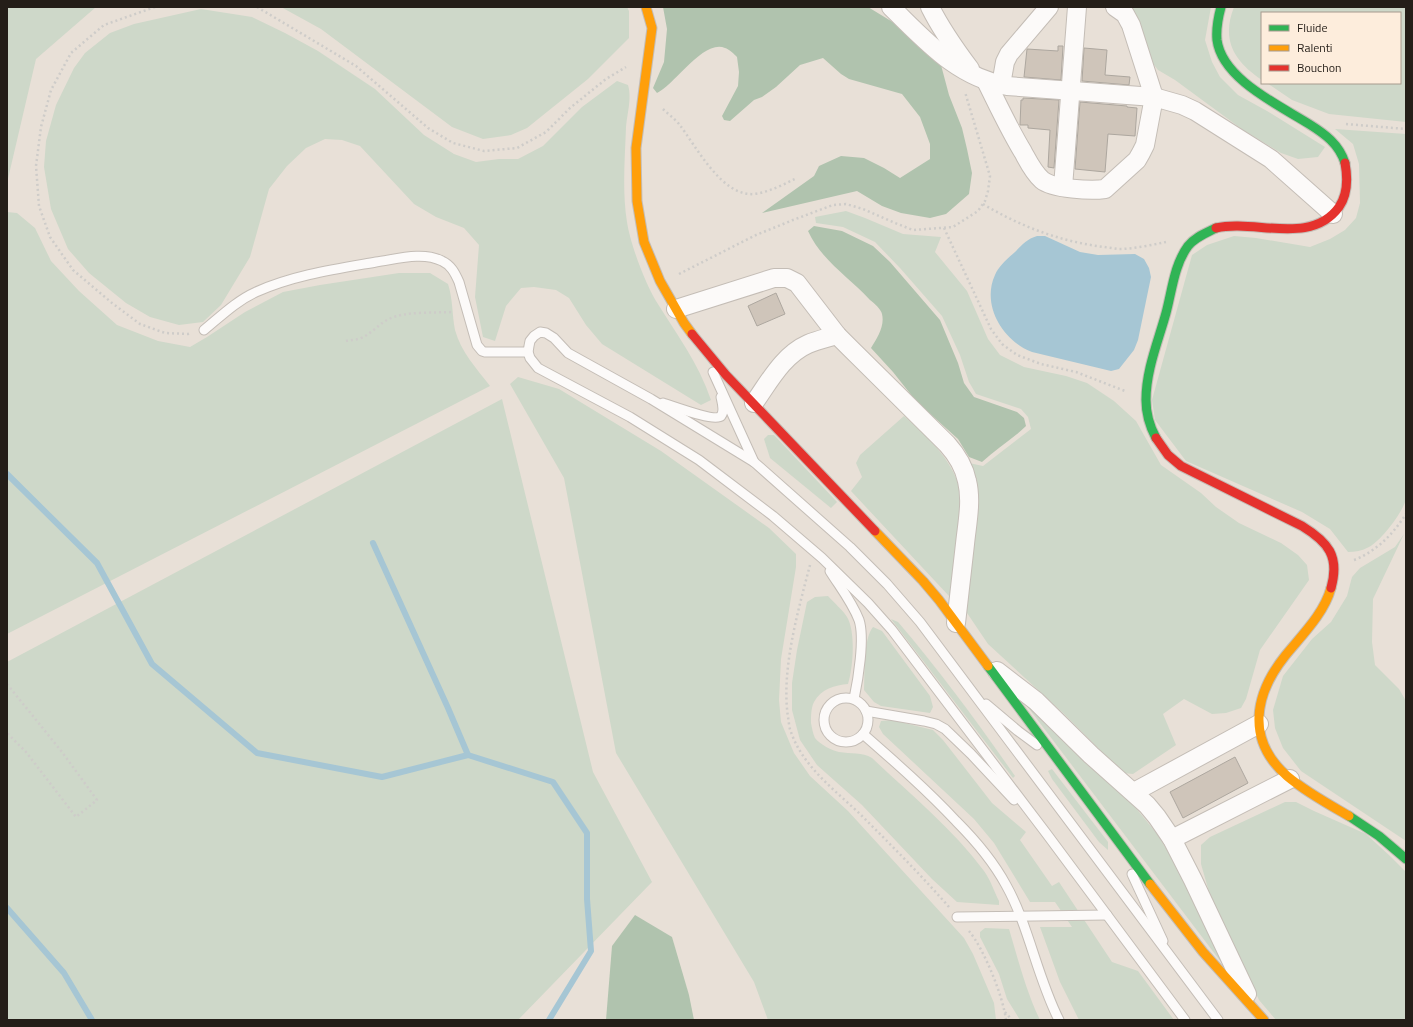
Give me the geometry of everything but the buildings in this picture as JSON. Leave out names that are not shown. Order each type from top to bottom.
[{"type":"street","points":[[646,7],[652,28],[636,148],[637,201],[644,242],[660,282],[684,323],[701,346],[726,375],[923,581],[939,600],[1117,841],[1192,939],[1258,1014]]},
{"type":"street","points":[[891,7],[945,58],[957,67],[988,81],[1071,91],[1154,97],[1182,105],[1195,111],[1271,159],[1333,214]]},
{"type":"street","points":[[930,7],[956,51],[988,81],[1009,128],[1034,172],[1047,183],[1063,187],[1098,190],[1105,189],[1137,160],[1145,145],[1154,97],[1131,25],[1125,14],[1115,7]]},
{"type":"street","points":[[988,81],[1049,7]]},
{"type":"street","points":[[1063,187],[1078,7]]},
{"type":"street","points":[[1221,7],[1216,28],[1217,40],[1225,61],[1234,74],[1252,89],[1327,136],[1337,145],[1341,151],[1347,168],[1347,184],[1343,202],[1333,214],[1320,224],[1304,229],[1285,229],[1245,224],[1219,227],[1203,234],[1189,244],[1182,258],[1176,276],[1152,364],[1146,400],[1149,423],[1158,443],[1169,456],[1181,466],[1302,526],[1317,535],[1330,550],[1335,574],[1332,590],[1324,605],[1274,672],[1266,689],[1259,712],[1259,724],[1267,750],[1280,769],[1290,779],[1370,829],[1399,851],[1406,859]]},
{"type":"street","points":[[676,309],[774,278],[787,278],[794,280],[837,335],[947,444],[956,455],[964,470],[968,487],[969,509],[956,623]]},
{"type":"street","points":[[754,403],[787,358],[808,344],[837,335]]},
{"type":"street","points":[[982,660],[1036,701],[1091,754],[1147,804],[1157,816],[1172,839],[1258,1014]]},
{"type":"street","points":[[1134,792],[1259,724]]},
{"type":"street","points":[[1172,839],[1290,779]]},
{"type":"lane","points":[[204,330],[240,301],[267,287],[331,269],[415,256],[431,257],[442,260],[450,266],[459,282],[477,345],[482,351],[528,352]]},
{"type":"lane","points":[[1185,1020],[892,630],[868,603],[822,558],[773,516],[699,460],[630,417],[534,365],[528,352],[532,338],[540,332],[549,334],[566,351],[651,399],[754,462],[850,547],[887,584],[920,622],[1218,1020]]},
{"type":"lane","points":[[701,346],[754,462]]},
{"type":"lane","points":[[651,399],[709,417],[717,418],[721,416],[723,412],[718,382]]},
{"type":"lane","points":[[822,558],[853,607],[861,627],[862,636],[854,699]]},
{"type":"lane","points":[[972,691],[1018,731],[1055,757]]},
{"type":"lane","points":[[839,699],[854,699],[863,706],[866,711],[868,723],[863,734],[851,742],[836,740],[826,729],[824,722],[828,708],[833,702],[839,699]]},
{"type":"lane","points":[[866,711],[924,721],[936,724],[945,729],[971,754],[1046,834]]},
{"type":"lane","points":[[863,734],[921,786],[975,840],[1000,874],[1012,895],[1046,994],[1059,1020]]},
{"type":"lane","points":[[1117,841],[1172,958]]},
{"type":"lane","points":[[958,917],[1107,915]]},
{"type":"path","points":[[155,7],[104,25],[71,53],[51,90],[41,127],[36,166],[39,206],[50,237],[73,270],[112,304],[140,324],[165,333],[188,334],[204,330]]},
{"type":"path","points":[[257,7],[356,66],[428,128],[453,143],[484,151],[517,148],[546,132],[570,108],[606,79],[649,54]]},
{"type":"path","points":[[660,282],[677,276],[756,235],[832,205],[846,204],[863,209],[913,230],[953,227],[978,211],[983,204],[988,191],[990,176],[957,67]]},
{"type":"path","points":[[642,97],[663,110],[677,122],[717,177],[734,190],[753,194],[771,190],[798,178]]},
{"type":"path","points":[[1340,124],[1406,129]]},
{"type":"path","points":[[983,204],[1000,215],[1030,228],[1087,244],[1118,249],[1147,246],[1169,241]]},
{"type":"path","points":[[944,228],[991,329],[1002,344],[1017,355],[1041,364],[1076,372],[1146,400]]},
{"type":"path","points":[[346,341],[358,339],[367,335],[375,327],[388,319],[399,315],[467,311]]},
{"type":"path","points":[[1334,567],[1360,558],[1379,547],[1396,530],[1406,514]]},
{"type":"path","points":[[813,551],[795,622],[787,675],[786,701],[791,732],[801,753],[818,774],[925,879],[972,935],[979,946],[1001,996],[1006,1020]]},
{"type":"path","points":[[7,684],[62,752],[97,800],[76,817],[26,752],[7,734]]},
{"type":"path","points":[[1005,1012],[1012,1020]]},
{"type":"green space","points":[[7,7],[96,7],[36,59],[7,183]]},
{"type":"green space","points":[[281,7],[627,7],[629,11],[629,38],[588,79],[527,128],[511,135],[483,139],[452,127],[321,29]]},
{"type":"green space","points":[[663,7],[868,7],[909,32],[941,65],[949,95],[962,128],[967,149],[972,173],[969,194],[946,214],[930,218],[901,213],[882,206],[857,191],[762,213],[814,176],[819,166],[841,156],[864,158],[900,178],[930,159],[930,144],[920,117],[902,94],[849,79],[823,58],[800,65],[776,87],[762,97],[754,100],[730,121],[724,120],[722,116],[738,86],[739,72],[737,57],[725,48],[716,47],[707,50],[698,56],[672,82],[657,93],[653,88],[664,62],[667,29]]},
{"type":"green space","points":[[1131,7],[1211,7],[1205,40],[1212,62],[1220,77],[1238,95],[1325,147],[1318,157],[1298,159],[1281,153],[1243,130],[1175,80],[1158,70],[1151,61],[1136,17]]},
{"type":"green space","points":[[1234,7],[1406,7],[1406,122],[1329,114],[1292,100],[1268,84],[1401,84],[1401,12],[1261,12],[1261,79],[1252,73],[1237,57],[1230,40],[1230,19]]},
{"type":"green space","points":[[201,9],[252,17],[318,51],[375,89],[424,135],[454,154],[476,162],[499,159],[518,159],[543,146],[582,107],[617,81],[628,85],[629,101],[626,127],[624,186],[625,210],[631,241],[647,284],[694,361],[711,400],[701,405],[602,344],[586,325],[569,298],[556,290],[534,287],[521,288],[506,306],[495,341],[483,337],[475,297],[479,245],[464,228],[436,217],[414,204],[360,146],[342,140],[325,139],[306,148],[287,166],[269,189],[250,257],[221,305],[203,322],[179,325],[150,317],[126,303],[89,273],[68,249],[51,209],[44,167],[46,141],[56,105],[74,68],[85,53],[110,33],[134,24]]},
{"type":"green space","points":[[1335,129],[1406,134],[1406,499],[1401,511],[1385,533],[1374,544],[1358,551],[1351,552],[1348,552],[1330,529],[1302,512],[1186,461],[1155,420],[1152,400],[1192,255],[1207,245],[1234,236],[1310,247],[1330,239],[1345,230],[1356,218],[1360,203],[1359,164],[1353,144]]},
{"type":"green space","points":[[846,211],[903,234],[941,237],[935,252],[967,291],[988,339],[1000,355],[1024,367],[1066,376],[1087,383],[1114,401],[1136,421],[1161,465],[1201,493],[1216,507],[1239,523],[1281,543],[1298,555],[1307,565],[1309,580],[1260,650],[1246,699],[1241,708],[1226,713],[1212,714],[1184,699],[1163,714],[1176,745],[1133,774],[1123,773],[1063,713],[988,644],[965,610],[969,463],[983,466],[1031,429],[1028,417],[1021,409],[976,394],[969,382],[960,355],[942,316],[875,242],[843,227],[816,223],[815,217]]},
{"type":"green space","points":[[7,212],[17,213],[35,228],[51,261],[79,291],[117,325],[158,341],[190,347],[245,312],[283,292],[399,273],[430,273],[448,284],[451,295],[455,330],[461,346],[490,386],[7,634]]},
{"type":"green space","points":[[814,226],[842,231],[873,246],[890,262],[940,320],[958,363],[964,383],[974,397],[1017,412],[1024,418],[1026,426],[982,462],[969,457],[958,439],[916,401],[893,372],[871,348],[881,327],[883,318],[881,312],[877,306],[820,251],[808,231]]},
{"type":"green space","points":[[518,377],[559,389],[661,451],[769,528],[796,554],[796,567],[781,659],[779,700],[781,722],[794,753],[810,776],[848,811],[964,938],[973,954],[994,1003],[996,1020],[768,1020],[754,982],[616,753],[564,478],[510,384]]},
{"type":"green space","points":[[502,399],[593,772],[652,882],[518,1020],[7,1020],[7,662]]},
{"type":"green space","points":[[904,416],[932,442],[940,452],[948,463],[959,486],[961,498],[957,558],[955,574],[949,596],[851,491],[862,477],[856,463],[860,455]]},
{"type":"green space","points":[[768,435],[774,435],[837,502],[831,508],[770,458],[764,439]]},
{"type":"green space","points":[[1404,534],[1373,599],[1372,642],[1375,665],[1399,689],[1406,701],[1406,841],[1301,771],[1283,748],[1275,728],[1273,710],[1283,676],[1312,639],[1331,622],[1347,596],[1352,577],[1360,568],[1395,547]]},
{"type":"green space","points":[[828,596],[847,617],[852,632],[853,650],[848,684],[829,688],[820,694],[814,702],[811,723],[815,738],[830,749],[843,753],[860,754],[872,758],[945,826],[972,855],[988,878],[999,901],[999,905],[957,902],[932,879],[862,805],[817,765],[800,740],[792,710],[792,683],[797,650],[807,602],[815,597]]},
{"type":"green space","points":[[891,619],[898,622],[944,678],[1015,776],[1013,778]]},
{"type":"green space","points":[[873,627],[882,631],[930,696],[933,707],[930,713],[881,706],[874,702],[864,690],[866,648],[870,632]]},
{"type":"green space","points":[[1024,702],[1043,716],[1135,807],[1158,835],[1177,867],[1219,950],[1221,962]]},
{"type":"green space","points":[[892,720],[933,730],[943,740],[992,803],[1026,832],[1020,840],[1052,886],[1059,882],[1112,962],[1138,971],[1174,1020],[1079,1020],[1060,982],[1040,927],[1072,927],[1055,902],[1030,902],[994,843],[974,819],[883,734],[879,727],[881,721]]},
{"type":"green space","points":[[1052,769],[1108,842],[1108,850],[1099,842],[1052,779],[1048,771]]},
{"type":"green space","points":[[1285,802],[1296,802],[1366,834],[1406,872],[1406,1020],[1276,1020],[1259,1000],[1211,899],[1201,864],[1201,845],[1210,837]]},
{"type":"green space","points":[[635,915],[672,937],[689,995],[694,1020],[606,1020],[612,946]]},
{"type":"green space","points":[[985,928],[1009,929],[1026,986],[1040,1020],[1020,1020],[1007,999],[999,974],[980,937],[980,932]]},
{"type":"water","points":[[1037,236],[1045,236],[1080,252],[1098,255],[1135,254],[1144,259],[1149,268],[1151,277],[1138,340],[1134,350],[1119,369],[1111,371],[1032,352],[1012,340],[997,321],[991,298],[991,286],[995,275],[998,269],[1022,245]]},
{"type":"waterway","points":[[7,474],[97,563],[152,664],[257,753],[382,777],[468,755],[553,782],[587,833],[587,899],[591,951],[549,1020]]},
{"type":"waterway","points":[[373,543],[468,755]]},
{"type":"waterway","points":[[7,908],[64,973],[92,1020]]},
{"type":"traffic: fast","points":[[1221,7],[1217,40],[1221,54],[1229,67],[1240,79],[1254,90],[1315,128],[1331,140],[1339,150],[1345,163]]},
{"type":"traffic: fast","points":[[1156,438],[1150,425],[1146,405],[1148,378],[1176,270],[1183,253],[1188,246],[1197,238],[1216,228]]},
{"type":"traffic: fast","points":[[988,666],[1150,884]]},
{"type":"traffic: fast","points":[[1349,816],[1379,836],[1406,859]]},
{"type":"traffic: slow","points":[[646,7],[652,28],[636,148],[637,201],[644,242],[660,281],[692,334]]},
{"type":"traffic: slow","points":[[875,531],[939,600],[988,666]]},
{"type":"traffic: slow","points":[[1331,588],[1328,598],[1318,616],[1285,656],[1266,686],[1261,702],[1259,717],[1260,732],[1265,748],[1274,762],[1287,776],[1309,793],[1349,816]]},
{"type":"traffic: slow","points":[[1150,884],[1203,952],[1264,1020]]},
{"type":"traffic: jam","points":[[1216,228],[1231,226],[1282,229],[1298,228],[1313,225],[1327,219],[1339,207],[1346,192],[1347,175],[1345,163]]},
{"type":"traffic: jam","points":[[692,334],[726,375],[875,531]]},
{"type":"traffic: jam","points":[[1156,438],[1168,455],[1181,466],[1302,526],[1319,538],[1330,551],[1333,559],[1334,567],[1331,588]]}]
